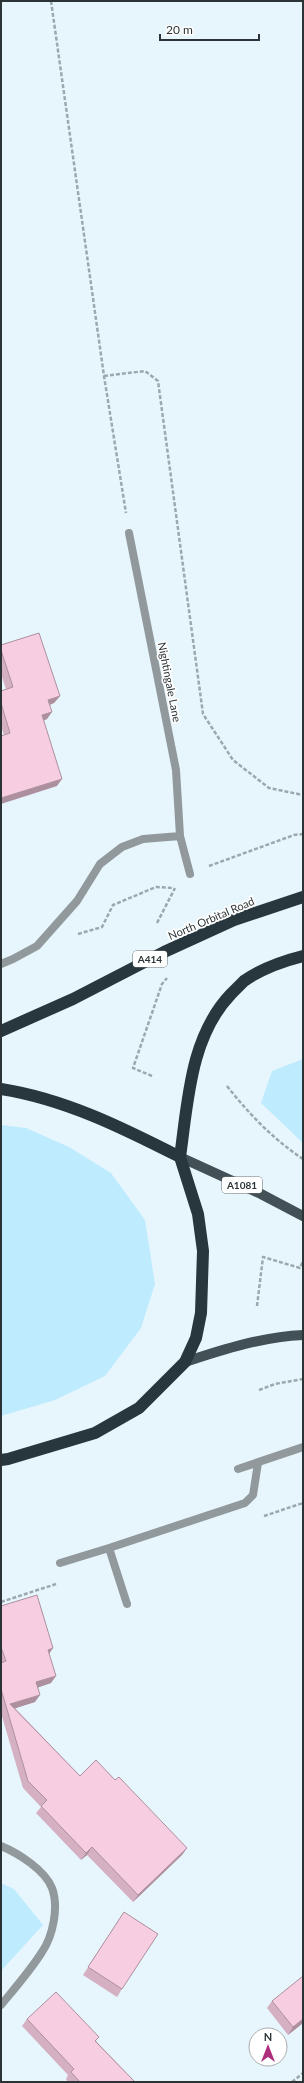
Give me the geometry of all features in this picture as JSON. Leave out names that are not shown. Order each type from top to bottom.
[{"type":"highway","name":"North Orbital Road","points":[[1,1031],[73,999],[164,952],[227,924],[303,896]]},
{"type":"highway","points":[[1,1460],[96,1433],[138,1408],[185,1362],[196,1338],[201,1313],[203,1251],[198,1214],[180,1157],[196,1060],[206,1030],[220,1006],[244,982],[284,961],[303,956]]},
{"type":"highway","points":[[1,1089],[22,1092],[49,1100],[113,1123],[180,1157]]},
{"type":"main road","name":"A1081","points":[[180,1157],[261,1194],[303,1216]]},
{"type":"main road","points":[[185,1362],[258,1340],[282,1336],[303,1335]]},
{"type":"street","name":"Nightingale Lane","points":[[129,533],[176,770],[180,836],[190,874]]},
{"type":"street","points":[[1,964],[13,960],[37,946],[77,901],[100,864],[122,847],[143,839],[180,836]]},
{"type":"street","points":[[238,1469],[303,1447]]},
{"type":"street","points":[[60,1564],[244,1503],[253,1495],[258,1463]]},
{"type":"street","points":[[110,1548],[127,1604]]},
{"type":"street","points":[[1,1846],[25,1858],[38,1870],[52,1887],[54,1905],[54,1922],[43,1951],[1,2005]]},
{"type":"path","points":[[51,1],[104,376],[129,533]]},
{"type":"path","points":[[104,376],[145,371],[158,381],[203,714],[233,760],[270,788],[303,796]]},
{"type":"path","points":[[157,923],[174,888],[190,874],[294,835],[303,834]]},
{"type":"path","points":[[37,946],[102,927],[113,905],[156,887],[174,888]]},
{"type":"path","points":[[152,1076],[133,1068],[162,984],[169,976]]},
{"type":"path","points":[[227,1086],[263,1127],[284,1146],[303,1159]]},
{"type":"path","points":[[257,1306],[263,1257],[300,1268],[303,1261]]},
{"type":"path","points":[[259,1390],[275,1384],[303,1379]]},
{"type":"path","points":[[292,2082],[303,2073]]},
{"type":"shaded area","points":[[303,1059],[303,1143],[261,1103],[272,1071]]},
{"type":"shaded area","points":[[1,1125],[26,1128],[69,1147],[111,1173],[145,1220],[155,1284],[141,1328],[105,1376],[55,1400],[1,1416]]},
{"type":"shaded area","points":[[1,1883],[14,1889],[43,1925],[1,1971]]},
{"type":"building","points":[[39,633],[60,696],[48,700],[52,712],[42,715],[62,779],[1,798],[1,736],[10,733],[1,703],[1,691],[13,687],[1,650],[1,645]]},
{"type":"building","points":[[37,1595],[53,1648],[48,1650],[56,1676],[36,1682],[40,1695],[10,1704],[80,1776],[96,1760],[115,1780],[119,1777],[187,1848],[138,1895],[92,1847],[86,1853],[41,1806],[47,1800],[28,1781],[1,1689],[1,1663],[6,1661],[1,1647],[1,1606]]},
{"type":"building","points":[[124,1912],[158,1934],[122,1989],[88,1967]]},
{"type":"building","points":[[303,1976],[303,2019],[293,2027],[272,2001]]},
{"type":"building","points":[[56,1992],[99,2037],[95,2041],[135,2082],[80,2082],[71,2072],[74,2069],[27,2019]]}]
